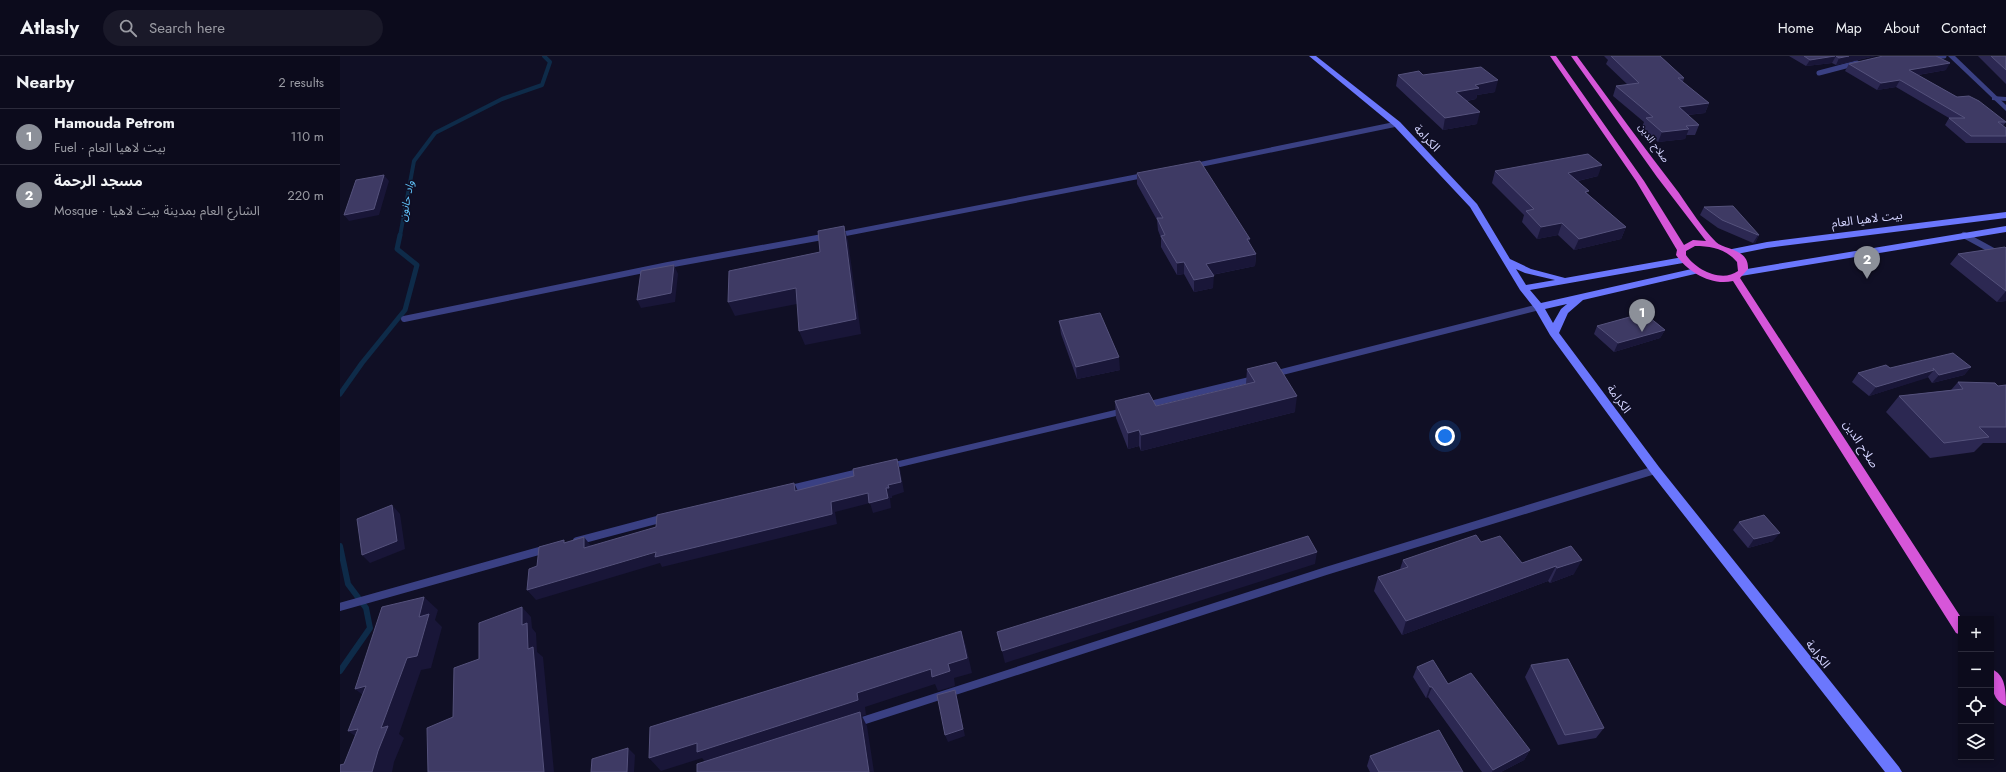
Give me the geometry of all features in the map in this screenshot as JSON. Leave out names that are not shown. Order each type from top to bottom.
[{"type":"highway","points":[[1553,56],[1640,181],[1682,250],[1681,255],[1683,260],[1696,271],[1716,278],[1738,275]]},
{"type":"highway","name":"صلاح الدين","points":[[1574,56],[1660,175],[1713,244]]},
{"type":"highway","points":[[1682,250],[1693,243],[1713,244],[1732,252]]},
{"type":"highway","name":"صلاح الدين","points":[[1732,252],[1743,263],[1744,269],[1738,275],[1958,624]]},
{"type":"highway","points":[[1994,680],[2006,699]]},
{"type":"main road","name":"الكرامة","points":[[1312,56],[1397,124],[1474,206],[1523,288],[1539,307],[1554,333],[1655,470],[1894,772]]},
{"type":"main road","name":"بيت لاهيا العام","points":[[1732,252],[1767,245],[2006,215]]},
{"type":"main road","points":[[1738,275],[2006,229]]},
{"type":"main road","points":[[1523,288],[1567,279],[1683,260]]},
{"type":"main road","points":[[1507,261],[1528,271],[1567,279]]},
{"type":"main road","points":[[1539,307],[1696,271]]},
{"type":"main road","points":[[1554,333],[1564,311],[1583,296]]},
{"type":"street","points":[[1951,56],[2006,109]]},
{"type":"street","points":[[1995,98],[2006,99]]},
{"type":"lane","points":[[1929,56],[1944,56]]},
{"type":"lane","points":[[1819,73],[1860,62]]},
{"type":"lane","points":[[1190,166],[1397,124]]},
{"type":"lane","points":[[404,319],[668,265],[929,218],[1151,174]]},
{"type":"lane","points":[[1964,235],[2006,258]]},
{"type":"lane","points":[[780,491],[1136,408],[1539,307]]},
{"type":"lane","points":[[847,725],[1318,574],[1655,470]]},
{"type":"lane","points":[[340,607],[374,596],[673,516]]},
{"type":"building","points":[[1611,56],[1660,56],[1684,78],[1678,78],[1709,103],[1679,107],[1699,125],[1686,126],[1689,129],[1662,132],[1646,118],[1653,117],[1616,86],[1639,83]]},
{"type":"building","points":[[1804,56],[1835,56],[1810,60]]},
{"type":"building","points":[[1836,56],[1849,56],[1839,58]]},
{"type":"building","points":[[1883,56],[1936,56],[1950,63],[1909,70],[1957,97],[1969,96],[1979,101],[2006,122],[1998,122],[2006,128],[2006,136],[1971,136],[1949,118],[1965,118],[1900,80],[1881,83],[1849,64]]},
{"type":"building","points":[[1991,56],[2006,56],[2006,70]]},
{"type":"building","points":[[1481,67],[1498,80],[1475,85],[1479,88],[1456,92],[1480,112],[1445,118],[1398,75],[1419,71],[1423,75]]},
{"type":"building","points":[[1588,154],[1602,165],[1568,173],[1589,191],[1585,192],[1626,227],[1579,239],[1562,223],[1541,227],[1526,211],[1534,209],[1495,171]]},
{"type":"building","points":[[1200,161],[1250,239],[1247,239],[1256,254],[1206,264],[1214,276],[1194,280],[1184,262],[1177,263],[1161,236],[1165,235],[1157,218],[1163,218],[1137,173]]},
{"type":"building","points":[[384,175],[374,209],[344,215],[356,180]]},
{"type":"building","points":[[1733,206],[1759,235],[1722,220],[1704,207]]},
{"type":"building","points":[[844,226],[856,319],[799,331],[796,288],[728,302],[729,271],[820,252],[818,231]]},
{"type":"building","points":[[2005,247],[2006,291],[1958,254]]},
{"type":"building","points":[[674,265],[671,293],[637,300],[641,271]]},
{"type":"building","points":[[1100,313],[1119,357],[1076,367],[1059,321]]},
{"type":"building","points":[[1644,313],[1665,330],[1618,343],[1597,326]]},
{"type":"building","points":[[1953,353],[1971,367],[1939,375],[1933,368],[1934,370],[1876,387],[1858,373],[1886,365],[1890,368]]},
{"type":"building","points":[[1276,362],[1297,396],[1141,435],[1139,430],[1128,433],[1115,401],[1149,393],[1156,406],[1255,382],[1247,369]]},
{"type":"building","points":[[1958,382],[1995,383],[1998,386],[2006,385],[2006,427],[1979,427],[1989,437],[1944,443],[1899,396],[1963,389]]},
{"type":"building","points":[[897,459],[901,482],[888,485],[889,488],[886,488],[888,498],[869,503],[868,493],[831,502],[832,514],[655,557],[656,552],[527,590],[529,569],[537,566],[539,547],[564,540],[564,543],[584,537],[584,548],[656,527],[657,515],[794,483],[795,491],[854,476],[853,469]]},
{"type":"building","points":[[392,505],[397,541],[362,555],[357,519]]},
{"type":"building","points":[[1764,515],[1780,533],[1754,539],[1739,522]]},
{"type":"building","points":[[1476,535],[1481,542],[1500,536],[1522,563],[1571,546],[1582,560],[1557,568],[1556,566],[1406,621],[1378,577],[1408,567],[1403,560]]},
{"type":"building","points":[[1308,536],[1317,552],[1002,651],[997,632]]},
{"type":"building","points":[[424,597],[419,617],[429,614],[417,656],[407,658],[381,728],[388,726],[378,751],[372,772],[340,772],[340,765],[344,764],[358,729],[348,731],[366,686],[355,689],[382,607]]},
{"type":"building","points":[[522,607],[522,625],[527,623],[528,649],[533,647],[544,772],[428,772],[427,728],[453,717],[454,668],[479,659],[479,623]]},
{"type":"building","points":[[961,631],[967,658],[948,664],[950,671],[932,677],[931,669],[857,693],[858,700],[697,752],[697,743],[649,758],[650,727]]},
{"type":"building","points":[[1568,659],[1604,728],[1565,735],[1531,665]]},
{"type":"building","points":[[1433,660],[1448,684],[1471,673],[1530,750],[1493,770],[1432,687],[1430,687],[1417,667]]},
{"type":"building","points":[[955,690],[963,729],[945,735],[937,695]]},
{"type":"building","points":[[860,712],[869,772],[697,772],[697,764]]},
{"type":"building","points":[[1439,730],[1463,772],[1379,772],[1370,756]]},
{"type":"building","points":[[628,748],[627,772],[591,772],[592,759]]},
{"type":"waterway","name":"واد حانون","points":[[400,236],[414,161],[435,133],[502,99],[542,85],[550,62],[544,56]]},
{"type":"waterway","name":"واد حانون","points":[[340,394],[362,363],[405,310],[417,265],[397,249],[400,235]]},
{"type":"waterway","name":"واد حانون","points":[[340,546],[348,584],[366,608],[370,628],[340,671]]},
{"type":"place","name":"مسجد الرحمة","points":[[1867,279]]},
{"type":"place","name":"Hamouda Petrom","points":[[1642,332]]}]
